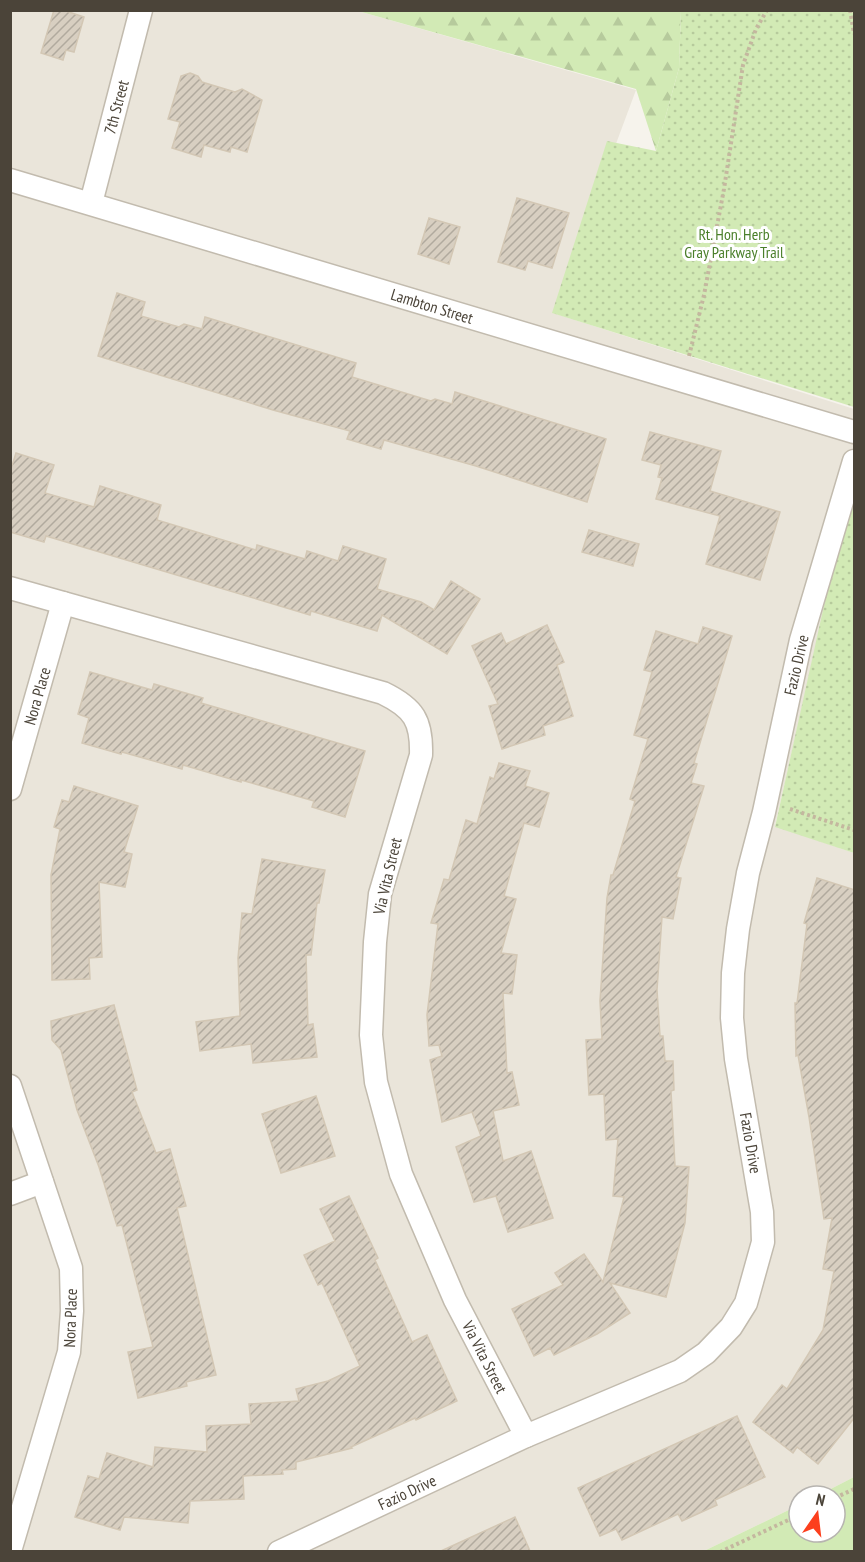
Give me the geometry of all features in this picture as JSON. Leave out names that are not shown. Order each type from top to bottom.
[{"type":"street","name":"7th Street","points":[[91,203],[141,10]]},
{"type":"street","name":"Lambton Street","points":[[10,180],[855,432]]},
{"type":"street","name":"Fazio Drive","points":[[279,1551],[526,1436],[680,1371],[706,1353],[731,1327],[746,1303],[763,1242],[762,1212],[736,1059],[732,1018],[738,929],[748,873],[764,812],[801,640],[855,460]]},
{"type":"street","name":"Via Vita Street","points":[[10,588],[383,693],[403,703],[415,717],[421,736],[421,755],[380,894],[375,942],[371,1035],[376,1082],[401,1174],[455,1300],[526,1436]]},
{"type":"street","name":"Nora Place","points":[[10,789],[63,603]]},
{"type":"street","name":"Nora Place","points":[[10,1086],[71,1268],[72,1311],[69,1352],[10,1551]]},
{"type":"street","points":[[10,1194],[42,1182]]},
{"type":"path","points":[[683,382],[704,295],[724,189],[743,65],[756,29],[767,10]]},
{"type":"path","points":[[850,10],[855,34]]},
{"type":"path","points":[[784,807],[855,830]]},
{"type":"path","points":[[720,1551],[787,1520]]},
{"type":"shaded area","points":[[11,11],[358,11],[636,90],[553,313],[854,409],[854,478],[775,826],[854,853],[854,1477],[840,1484],[787,1484],[787,1511],[704,1551],[11,1552]]},
{"type":"green space","points":[[358,11],[681,11],[679,68],[656,151],[636,89]]},
{"type":"green space","name":"Rt. Hon. Herb Gray Parkway Trail","points":[[681,11],[854,11],[854,407],[552,313],[607,141],[656,151],[679,68]]},
{"type":"green space","points":[[854,470],[854,853],[775,827]]},
{"type":"green space","points":[[854,1477],[854,1551],[704,1551],[787,1511],[787,1544],[847,1544],[847,1484],[840,1484]]},
{"type":"building","points":[[54,10],[63,10],[84,17],[74,52],[66,50],[63,60],[41,53]]},
{"type":"building","points":[[190,73],[198,76],[202,82],[235,92],[242,89],[262,100],[247,152],[231,147],[230,152],[204,145],[201,157],[172,148],[180,122],[168,119],[181,76]]},
{"type":"building","points":[[517,198],[569,213],[552,268],[528,261],[525,270],[498,262]]},
{"type":"building","points":[[429,218],[460,227],[449,264],[418,254]]},
{"type":"building","points":[[117,293],[145,302],[141,316],[179,327],[184,324],[202,329],[205,317],[356,363],[352,377],[431,401],[435,399],[452,404],[455,392],[606,439],[587,502],[476,466],[384,440],[381,449],[347,439],[350,431],[273,410],[98,356]]},
{"type":"building","points":[[650,432],[721,451],[710,491],[780,512],[760,580],[706,564],[720,516],[656,499],[662,478],[658,477],[661,465],[642,460]]},
{"type":"building","points":[[16,453],[54,465],[45,493],[94,507],[100,486],[161,505],[157,520],[256,550],[257,545],[305,559],[307,551],[338,561],[343,546],[386,559],[377,589],[421,602],[434,610],[451,581],[480,599],[447,654],[382,615],[377,631],[311,611],[310,615],[46,536],[44,542],[10,532],[10,472]]},
{"type":"building","points":[[589,530],[639,544],[633,566],[582,552]]},
{"type":"building","points":[[547,625],[564,662],[557,665],[573,716],[543,726],[545,735],[502,749],[489,706],[498,704],[472,646],[501,633],[506,644]]},
{"type":"building","points":[[703,627],[732,636],[694,763],[697,764],[691,783],[704,786],[676,877],[681,878],[673,919],[662,917],[657,990],[660,1036],[663,1036],[665,1061],[673,1061],[674,1090],[671,1091],[675,1166],[689,1167],[685,1223],[666,1297],[610,1283],[630,1313],[597,1334],[554,1355],[550,1348],[534,1356],[512,1309],[563,1285],[555,1273],[584,1254],[603,1282],[624,1197],[613,1196],[618,1139],[606,1140],[604,1094],[589,1095],[586,1040],[602,1039],[600,1001],[607,898],[611,875],[613,875],[635,801],[630,799],[648,739],[634,735],[652,672],[644,670],[656,631],[698,644]]},
{"type":"building","points":[[90,672],[152,690],[154,684],[203,698],[201,703],[365,751],[345,817],[312,807],[314,801],[241,780],[241,782],[183,765],[182,769],[82,743],[89,718],[78,714]]},
{"type":"building","points":[[499,763],[530,771],[525,786],[549,793],[539,827],[524,823],[504,896],[516,899],[501,953],[517,955],[512,994],[503,993],[507,1073],[512,1072],[519,1105],[493,1111],[503,1161],[531,1151],[553,1218],[508,1232],[496,1196],[474,1202],[456,1147],[481,1136],[472,1112],[442,1122],[430,1060],[442,1056],[439,1045],[429,1046],[427,1015],[438,924],[431,923],[444,879],[449,880],[466,820],[477,824],[490,777],[494,779]]},
{"type":"building","points":[[74,786],[138,806],[124,852],[132,854],[125,887],[99,882],[102,957],[89,958],[90,979],[52,980],[51,875],[60,829],[54,827],[62,800],[69,802]]},
{"type":"building","points":[[262,859],[325,870],[319,903],[317,903],[311,955],[306,955],[308,1025],[313,1024],[317,1057],[253,1063],[251,1044],[200,1051],[196,1022],[240,1016],[238,958],[242,913],[252,914]]},
{"type":"building","points":[[817,878],[855,890],[855,1417],[818,1464],[797,1447],[793,1453],[753,1422],[782,1385],[787,1389],[823,1330],[834,1271],[823,1269],[832,1218],[824,1219],[809,1117],[798,1055],[796,1056],[795,1003],[797,1003],[807,924],[804,923]]},
{"type":"building","points":[[114,1005],[137,1090],[132,1092],[156,1153],[170,1149],[186,1206],[177,1208],[216,1375],[186,1382],[187,1386],[138,1398],[128,1352],[153,1347],[122,1225],[117,1226],[99,1167],[77,1110],[61,1050],[52,1040],[51,1021]]},
{"type":"building","points":[[316,1096],[335,1156],[281,1173],[262,1114]]},
{"type":"building","points":[[349,1196],[378,1258],[375,1260],[412,1342],[427,1335],[457,1401],[352,1448],[296,1462],[296,1469],[282,1470],[283,1474],[243,1476],[244,1499],[190,1501],[188,1523],[124,1517],[120,1530],[75,1517],[88,1476],[99,1479],[107,1453],[153,1467],[155,1447],[207,1452],[206,1426],[251,1424],[249,1404],[299,1401],[296,1389],[328,1381],[360,1366],[322,1283],[318,1285],[304,1255],[335,1241],[320,1209]]},
{"type":"building","points":[[737,1416],[765,1477],[715,1500],[717,1505],[682,1521],[678,1514],[622,1540],[616,1529],[600,1536],[578,1488]]},
{"type":"building","points":[[515,1517],[530,1551],[441,1551]]}]
